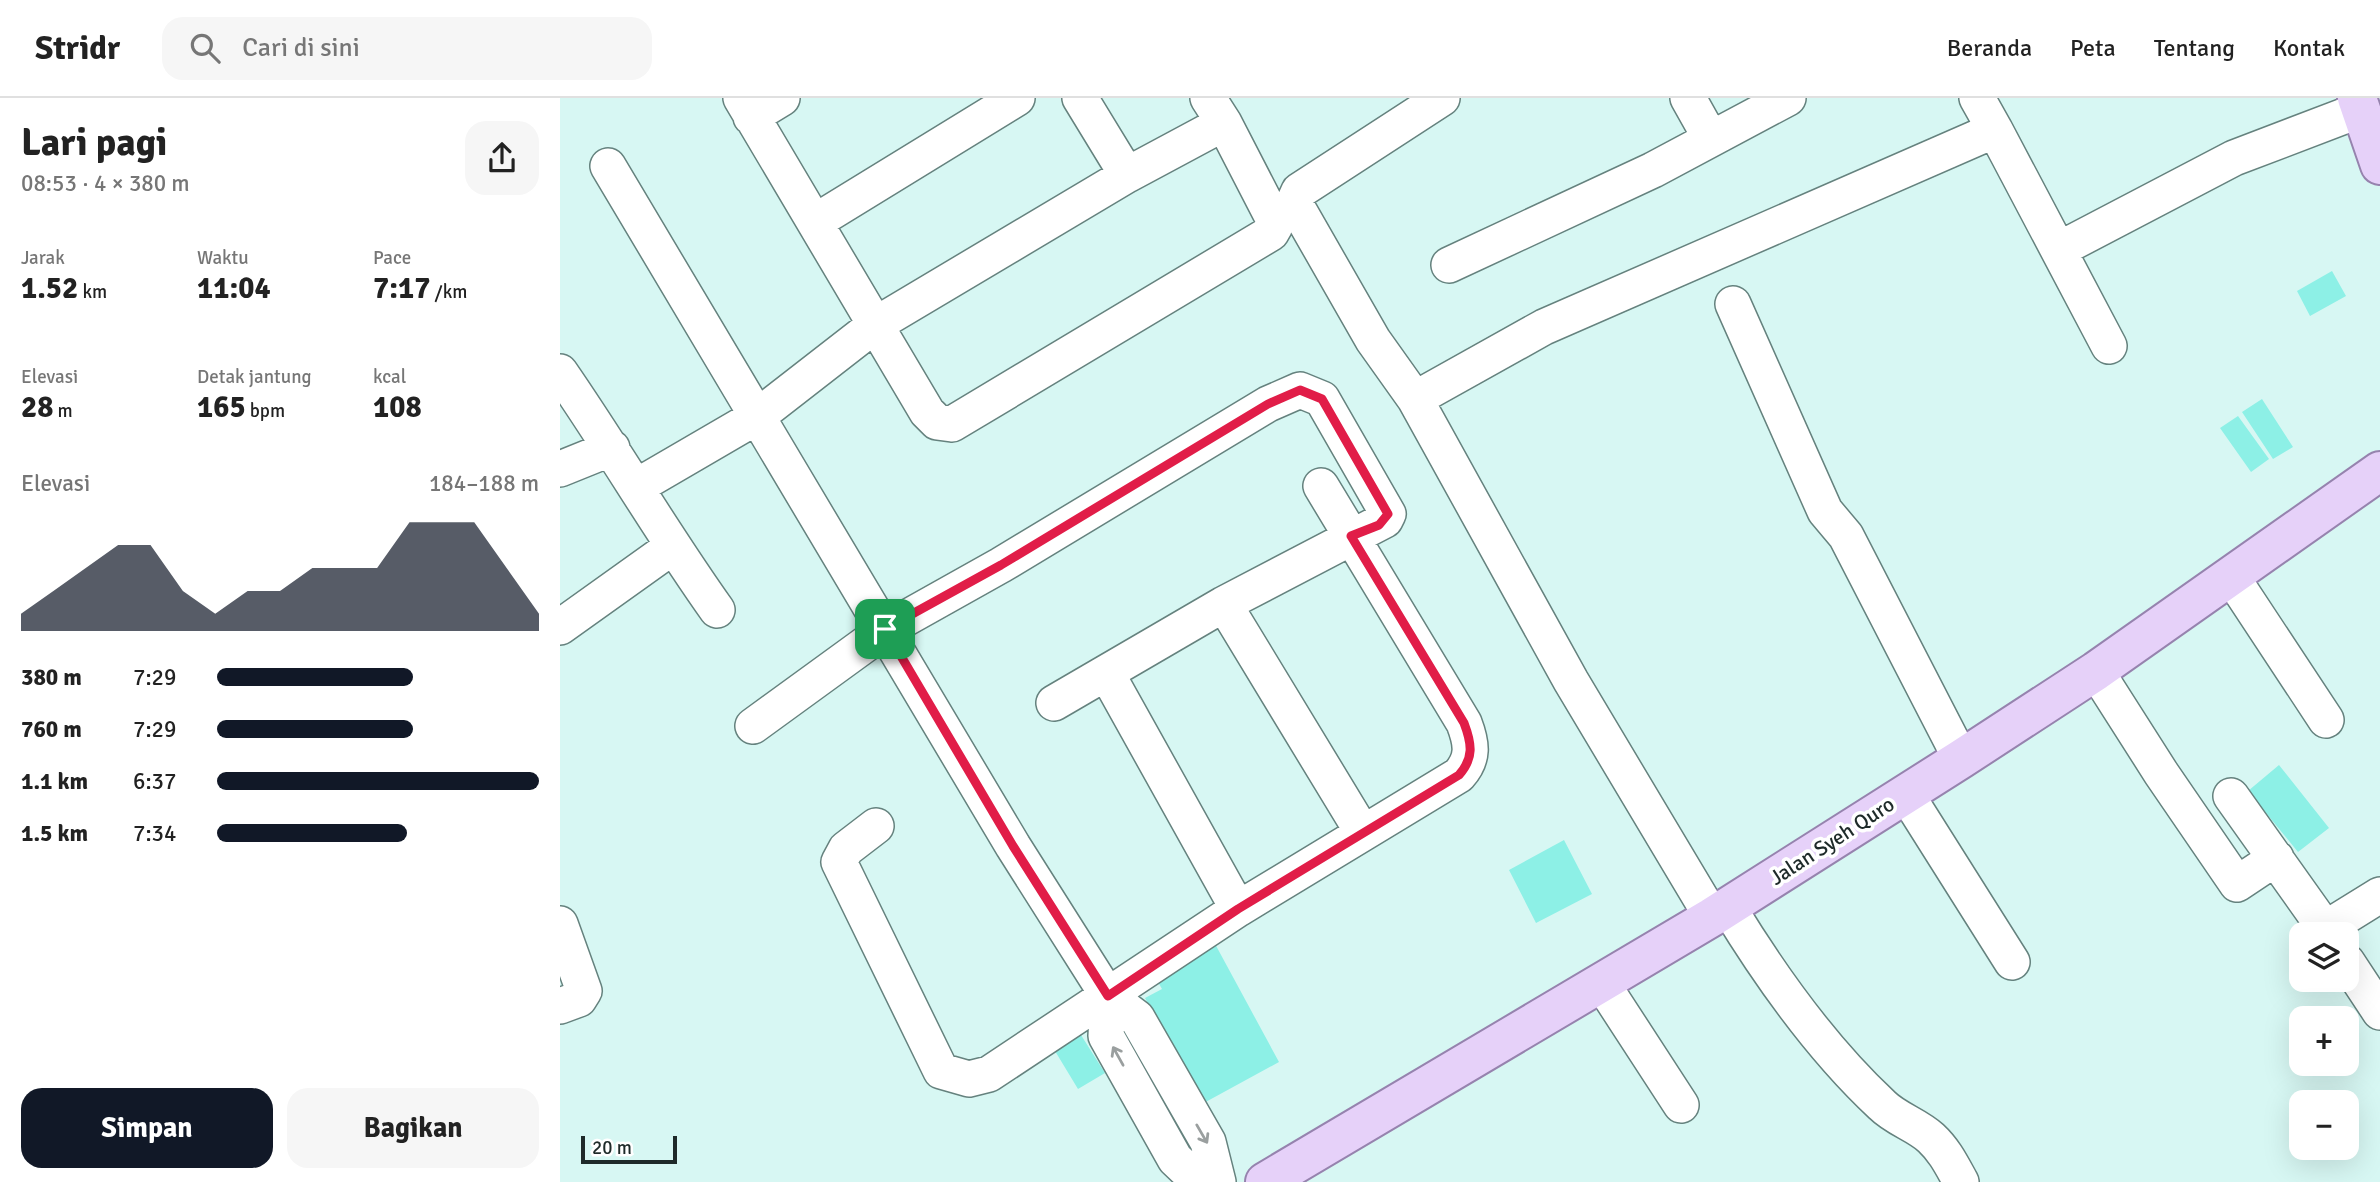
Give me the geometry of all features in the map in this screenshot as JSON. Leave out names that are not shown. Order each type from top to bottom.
[{"type":"main road","points":[[2358,104],[2380,165]]},
{"type":"main road","name":"Jalan Syeh Quro","points":[[1265,1182],[1720,912],[1961,760],[2096,671],[2380,471]]},
{"type":"street","points":[[636,487],[758,416],[875,325],[1126,175],[1216,111],[1275,226],[1271,233],[952,424],[937,422],[927,412],[875,325],[815,222],[746,108],[782,98]]},
{"type":"street","points":[[815,222],[1017,98]]},
{"type":"street","points":[[1080,98],[1126,175]]},
{"type":"street","points":[[1442,98],[1299,191],[1294,202],[1373,340],[1415,399],[1571,681],[1720,912],[1849,1070],[1884,1107],[1930,1137],[1947,1155],[1961,1182]]},
{"type":"street","points":[[1688,98],[1711,139]]},
{"type":"street","points":[[1449,265],[1653,170],[1788,98]]},
{"type":"street","points":[[1977,98],[2060,249],[2109,346]]},
{"type":"street","points":[[2060,249],[2234,158],[2358,104]]},
{"type":"street","points":[[1415,399],[1544,327],[1995,130]]},
{"type":"street","points":[[608,166],[1013,846],[1108,996],[1137,1018],[1208,1142],[1218,1182]]},
{"type":"street","points":[[1733,304],[1825,511],[1846,536],[1961,760]]},
{"type":"street","points":[[560,372],[612,448],[672,547],[717,610]]},
{"type":"street","points":[[753,726],[885,629],[1001,565],[1268,404],[1300,390],[1322,399],[1388,514],[1379,525],[1351,536],[1224,604],[1054,703]]},
{"type":"street","points":[[560,469],[612,448]]},
{"type":"street","points":[[877,827],[846,849],[839,862],[941,1071],[970,1079],[989,1074],[1238,909],[1459,775],[1469,763],[1471,742],[1464,723],[1321,485]]},
{"type":"street","points":[[560,627],[672,547]]},
{"type":"street","points":[[2231,576],[2326,720]]},
{"type":"street","points":[[1224,604],[1363,833]]},
{"type":"street","points":[[2096,671],[2161,773],[2237,884],[2276,858]]},
{"type":"street","points":[[1107,674],[1238,909]]},
{"type":"street","points":[[1906,794],[2012,962]]},
{"type":"street","points":[[2231,796],[2320,922]]},
{"type":"street","points":[[2341,922],[2380,895]]},
{"type":"street","points":[[560,924],[584,991],[579,999],[560,1006]]},
{"type":"street","points":[[2359,981],[2380,1013]]},
{"type":"street","points":[[1601,982],[1681,1105]]},
{"type":"street","points":[[1108,996],[1107,1035],[1175,1159],[1199,1182]]},
{"type":"building","points":[[2332,271],[2346,296],[2310,316],[2297,291]]},
{"type":"building","points":[[2262,399],[2293,447],[2273,459],[2242,412]]},
{"type":"building","points":[[2238,416],[2269,459],[2251,472],[2220,428]]},
{"type":"building","points":[[2279,765],[2329,828],[2298,852],[2248,791]]},
{"type":"building","points":[[1564,840],[1592,894],[1536,923],[1509,870]]},
{"type":"building","points":[[1214,942],[1279,1062],[1202,1104],[1145,998],[1162,989],[1154,975]]},
{"type":"building","points":[[1081,1035],[1105,1073],[1078,1089],[1055,1051]]},
{"type":"route","points":[[1300,390],[1322,399],[1388,514],[1379,525],[1351,536],[1464,723],[1471,742],[1469,763],[1459,775],[1238,909],[1108,996],[1013,846],[885,629],[1001,565],[1268,404],[1300,390]]}]
